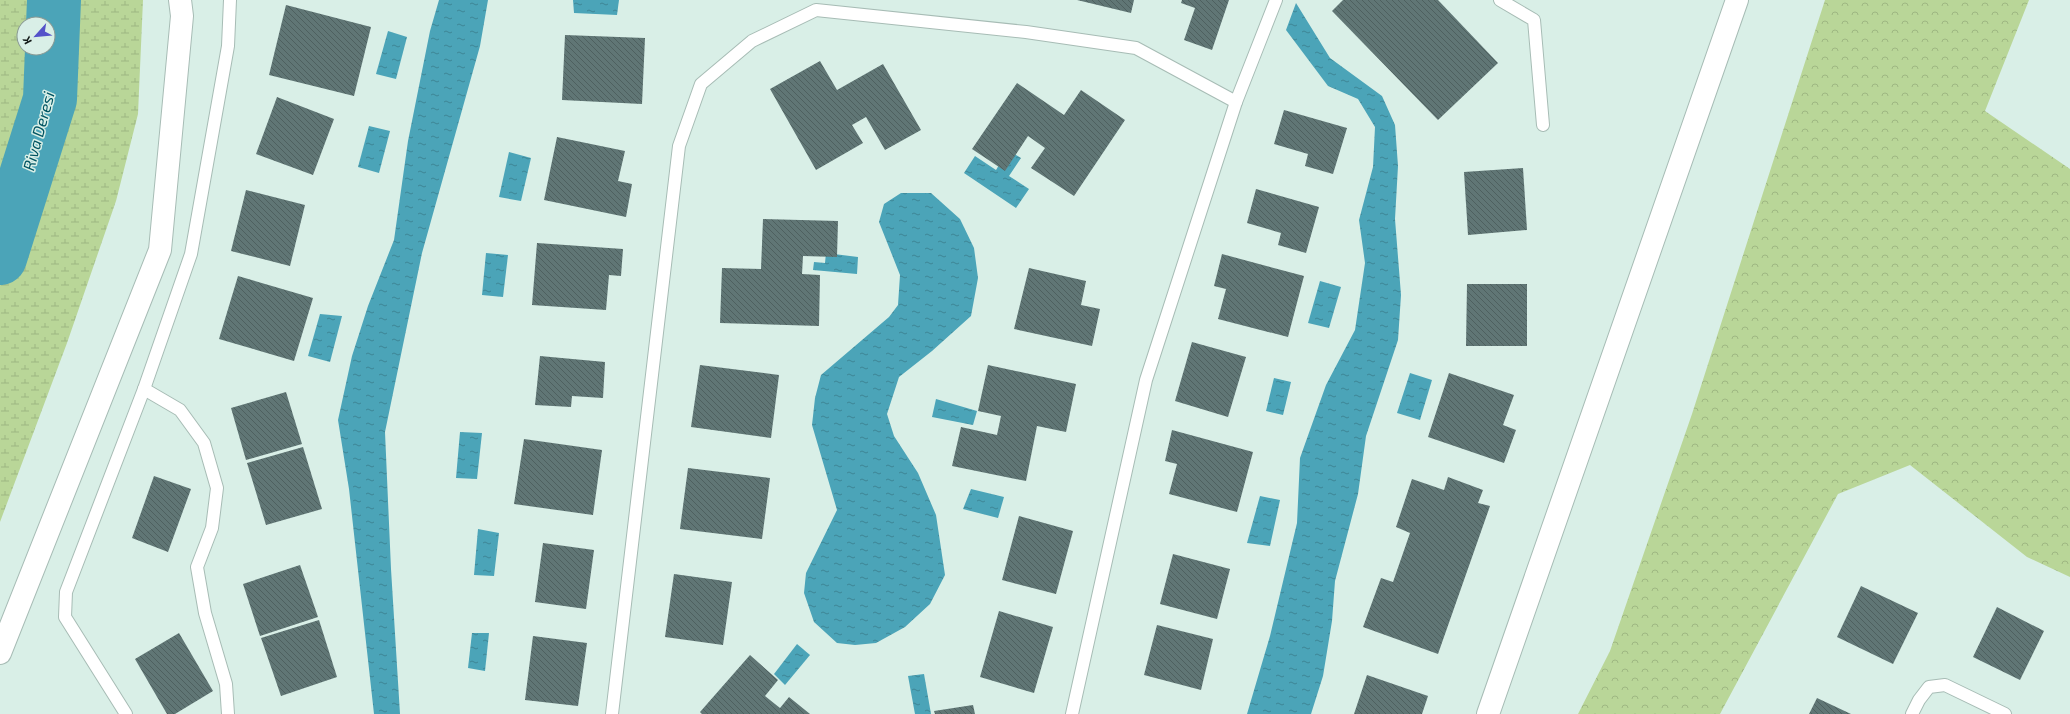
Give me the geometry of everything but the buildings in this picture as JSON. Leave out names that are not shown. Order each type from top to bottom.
[{"type":"street","points":[[0,653],[160,250],[182,16],[180,0]]},
{"type":"street","points":[[1488,714],[1738,0]]},
{"type":"lane","points":[[126,714],[65,616],[66,592],[144,389],[191,254],[228,46],[230,0]]},
{"type":"lane","points":[[1072,714],[1146,380],[1236,102],[1276,0]]},
{"type":"lane","points":[[1500,0],[1534,20],[1543,125]]},
{"type":"lane","points":[[612,714],[679,146],[701,84],[752,41],[816,10],[1026,32],[1136,48],[1236,102]]},
{"type":"lane","points":[[144,389],[180,410],[204,443],[217,488],[212,528],[197,567],[205,613],[226,684],[228,714]]},
{"type":"lane","points":[[1912,714],[1919,700],[1929,687],[1945,685],[2005,714]]},
{"type":"green space","name":"Riva Deresi","points":[[0,0],[143,0],[138,114],[116,201],[67,343],[0,522]]},
{"type":"green space","points":[[1825,0],[2029,0],[1985,111],[2070,169],[2070,577],[2027,557],[1910,465],[1838,494],[1720,714],[1578,714],[1610,651],[1692,414]]},
{"type":"water","points":[[439,0],[488,0],[480,46],[422,253],[385,432],[391,569],[400,714],[374,714],[349,489],[338,420],[352,356],[368,306],[394,240],[408,141],[430,31]]},
{"type":"water","points":[[573,0],[619,0],[617,15],[574,13]]},
{"type":"water","points":[[1296,3],[1330,58],[1382,96],[1395,125],[1398,166],[1395,219],[1401,295],[1398,340],[1366,436],[1358,494],[1335,581],[1332,621],[1323,676],[1311,714],[1247,714],[1270,636],[1297,523],[1300,458],[1326,385],[1355,330],[1365,263],[1359,220],[1373,167],[1375,127],[1358,99],[1328,86],[1286,30]]},
{"type":"water","points":[[388,31],[407,37],[396,79],[376,74]]},
{"type":"water","points":[[369,126],[390,131],[379,173],[358,167]]},
{"type":"water","points":[[1008,150],[1021,158],[1009,176],[1029,189],[1016,208],[964,173],[975,156],[996,170]]},
{"type":"water","points":[[509,152],[531,158],[521,201],[499,197]]},
{"type":"water","points":[[901,193],[931,193],[960,219],[974,248],[978,278],[971,316],[932,351],[899,377],[887,414],[894,436],[918,473],[936,515],[945,575],[930,604],[905,627],[876,643],[855,645],[837,643],[814,622],[804,593],[806,573],[837,510],[812,425],[815,398],[821,375],[889,317],[898,305],[900,275],[879,222],[884,204]]},
{"type":"water","points":[[486,253],[508,255],[503,297],[482,295]]},
{"type":"water","points":[[826,253],[858,257],[857,274],[813,270],[814,262],[825,263]]},
{"type":"water","points":[[1320,281],[1341,287],[1329,328],[1308,323]]},
{"type":"water","points":[[320,314],[342,316],[330,362],[308,356]]},
{"type":"water","points":[[1410,373],[1432,380],[1420,420],[1397,413]]},
{"type":"water","points":[[1274,378],[1291,382],[1283,415],[1266,411]]},
{"type":"water","points":[[936,399],[977,411],[973,425],[932,417]]},
{"type":"water","points":[[460,432],[482,433],[477,479],[456,478]]},
{"type":"water","points":[[971,489],[1004,497],[998,518],[963,509]]},
{"type":"water","points":[[1260,496],[1280,500],[1270,546],[1247,543]]},
{"type":"water","points":[[478,529],[499,533],[494,576],[474,575]]},
{"type":"water","points":[[472,633],[489,633],[485,671],[468,668]]},
{"type":"water","points":[[797,644],[810,655],[785,685],[774,674]]},
{"type":"water","points":[[924,674],[931,714],[915,714],[908,676]]},
{"type":"waterway","name":"Riva Deresi","points":[[0,258],[50,99],[54,0]]}]
